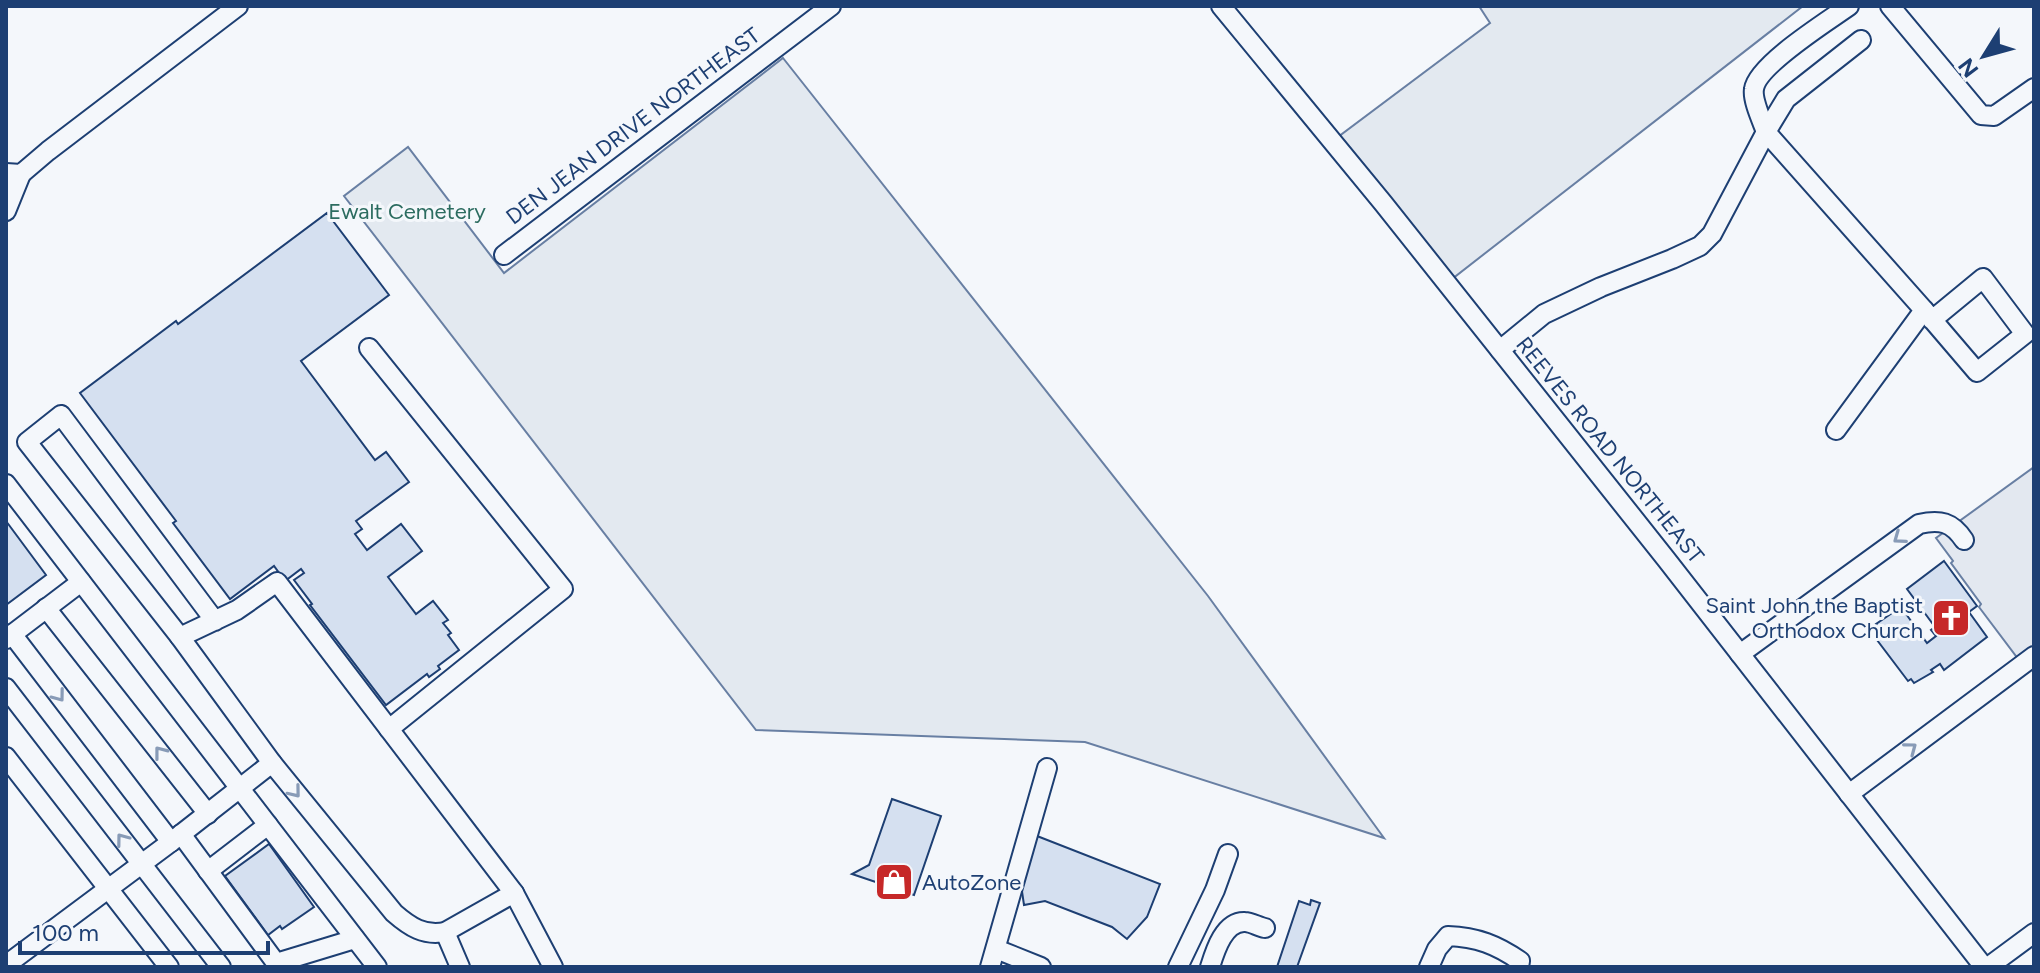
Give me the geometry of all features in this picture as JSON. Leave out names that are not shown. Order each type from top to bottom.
[{"type":"street","points":[[6,211],[14,173],[48,151],[238,6]]},
{"type":"street","name":"DEN JEAN DRIVE NORTHEAST","points":[[504,255],[831,6]]},
{"type":"street","name":"REEVES ROAD NORTHEAST","points":[[1221,6],[1500,350],[1986,967]]},
{"type":"street","points":[[1836,430],[1928,315],[1983,278],[2025,334],[1977,372],[1928,315],[1766,132],[1754,89],[1763,72],[1785,51],[1849,6]]},
{"type":"street","points":[[1890,6],[1981,115],[1994,116],[2034,88]]},
{"type":"street","points":[[1500,350],[1544,314],[1700,246],[1712,234],[1786,99],[1861,40]]},
{"type":"street","points":[[369,348],[563,589],[389,729]]},
{"type":"street","points":[[215,621],[61,415],[27,442],[180,637],[272,763],[394,913],[418,931],[435,934],[445,932],[514,893]]},
{"type":"street","points":[[6,484],[377,967]]},
{"type":"street","points":[[1740,654],[1919,524],[1942,522],[1956,529],[1964,540]]},
{"type":"street","points":[[81,582],[9,636],[176,838],[208,871],[276,963],[355,939]]},
{"type":"street","points":[[180,637],[237,610],[277,582],[514,893],[553,967]]},
{"type":"street","points":[[46,608],[208,814]]},
{"type":"street","points":[[1849,794],[2034,656]]},
{"type":"street","points":[[6,688],[221,967]]},
{"type":"street","points":[[6,757],[169,967]]},
{"type":"street","points":[[6,965],[272,763]]},
{"type":"street","points":[[1041,967],[993,958],[1047,768]]},
{"type":"street","points":[[208,871],[268,825]]},
{"type":"street","points":[[1178,967],[1215,890],[1228,854]]},
{"type":"street","points":[[1210,967],[1217,947],[1232,926],[1244,922],[1265,928]]},
{"type":"street","points":[[445,932],[460,967]]},
{"type":"street","points":[[1986,967],[2034,933]]},
{"type":"street","points":[[1429,967],[1437,949],[1448,936],[1466,937],[1500,947],[1520,961],[1519,967]]},
{"type":"green space","points":[[1479,6],[1803,6],[1452,279],[1338,137],[1490,23]]},
{"type":"green space","name":"Ewalt Cemetery","points":[[783,58],[1208,596],[1384,838],[1085,742],[756,730],[344,196],[408,147],[504,273]]},
{"type":"shaded area","points":[[2034,467],[2034,661],[2025,668],[1979,607],[1981,604],[1936,538]]},
{"type":"building","points":[[327,213],[389,295],[301,361],[375,460],[386,452],[409,482],[356,521],[362,529],[355,534],[367,550],[401,524],[422,551],[388,577],[416,614],[433,601],[448,620],[443,623],[459,650],[438,666],[440,669],[429,677],[427,674],[386,705],[294,580],[304,573],[301,569],[285,581],[274,566],[230,599],[80,393]]},
{"type":"building","points":[[6,521],[46,575],[6,605]]},
{"type":"building","name":"Saint John the Baptist Orthodox Church","points":[[1944,561],[1977,606],[1969,612],[1987,637],[1944,670],[1940,664],[1914,683],[1911,679],[1908,681],[1874,636],[1881,631],[1876,624],[1901,607],[1927,643],[1936,636],[1931,630],[1935,627],[1907,589]]},
{"type":"building","points":[[892,799],[941,816],[914,895],[852,874],[869,865]]},
{"type":"building","points":[[1037,836],[1160,884],[1147,917],[1127,939],[1112,927],[1045,901],[1024,905],[1020,878]]},
{"type":"building","points":[[269,844],[314,907],[268,935],[225,876]]},
{"type":"building","points":[[1311,900],[1320,903],[1297,967],[1277,967],[1299,901],[1310,905]]},
{"type":"place","name":"Saint John the Baptist Orthodox Church","points":[[1951,618]]},
{"type":"place","name":"AutoZone","points":[[894,882]]}]
